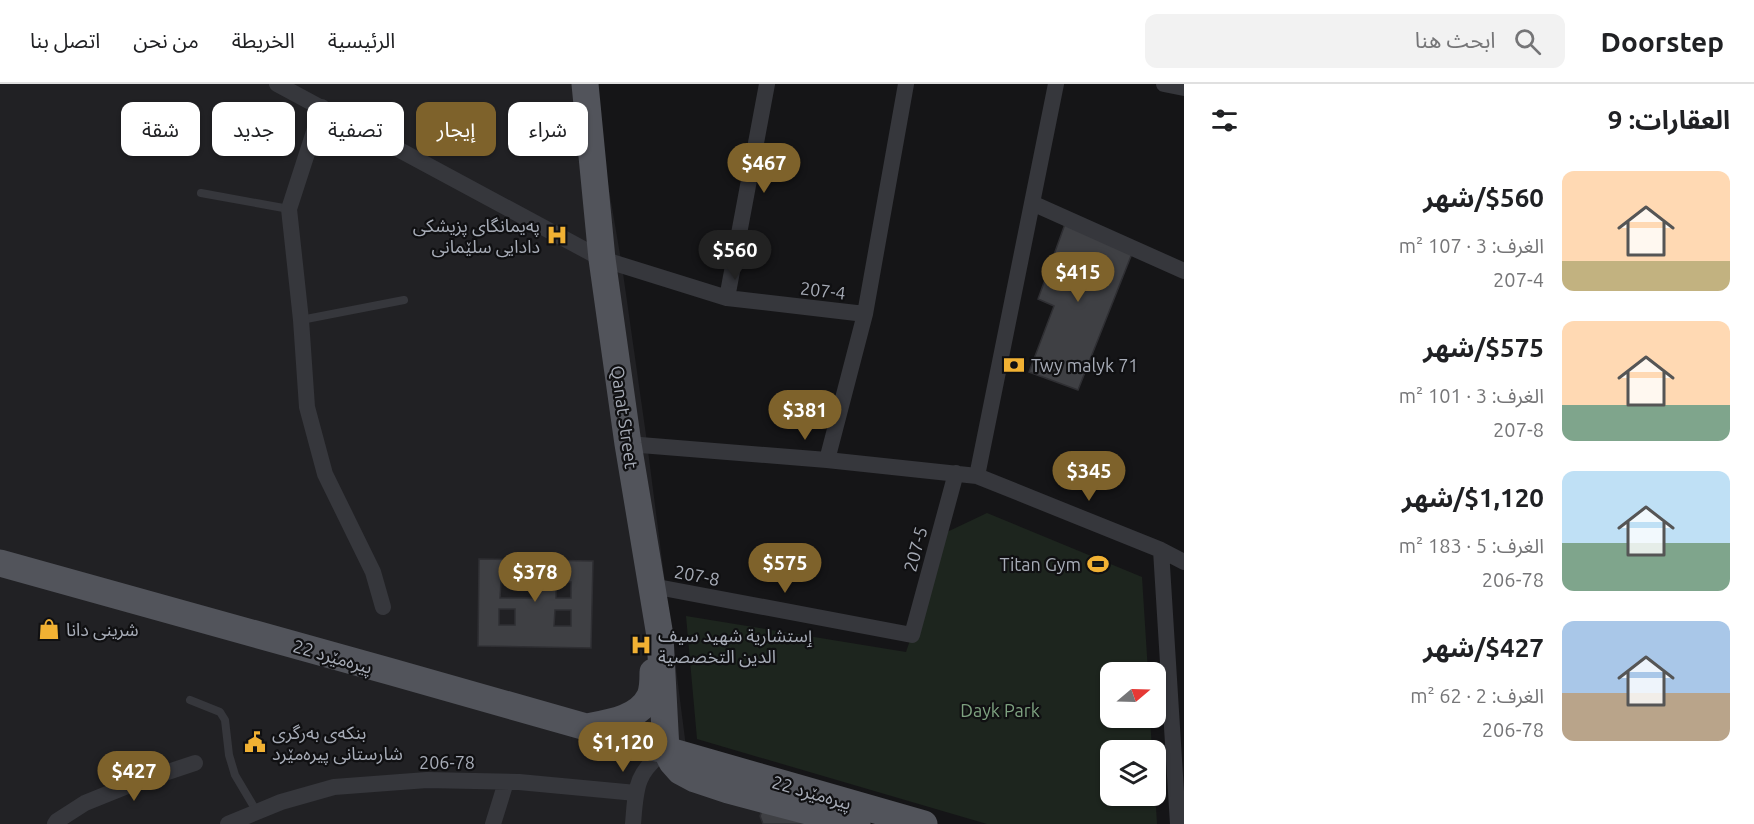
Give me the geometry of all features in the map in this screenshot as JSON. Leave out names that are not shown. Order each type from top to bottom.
[{"type":"main road","name":"Qanat Street","points":[[585,84],[602,259],[628,444],[660,636],[666,750]]},
{"type":"main road","name":"22 پیرەمێرد","points":[[0,563],[924,824]]},
{"type":"main road","points":[[586,727],[625,717],[635,713],[644,705],[651,695],[653,653],[660,636]]},
{"type":"main road","name":"22 پیرەمێرد","points":[[666,750],[680,771],[694,778],[728,790],[846,823]]},
{"type":"street","name":"207-4","points":[[277,84],[311,102]]},
{"type":"street","points":[[727,298],[767,84]]},
{"type":"street","points":[[827,460],[865,314],[906,84]]},
{"type":"street","points":[[977,476],[1056,84]]},
{"type":"street","points":[[1164,84],[1184,88]]},
{"type":"street","name":"207-4","points":[[404,152],[602,259],[727,298],[865,314]]},
{"type":"street","points":[[307,154],[289,209],[301,320],[307,407],[325,474],[373,572],[383,608]]},
{"type":"street","points":[[1032,203],[1184,271]]},
{"type":"street","points":[[628,444],[827,460],[977,476],[1161,550],[1184,562]]},
{"type":"street","name":"207-5","points":[[912,635],[956,473]]},
{"type":"street","points":[[1161,550],[1178,824]]},
{"type":"street","name":"207-8","points":[[652,586],[912,635]]},
{"type":"street","points":[[633,824],[639,778],[646,766],[666,750]]},
{"type":"street","points":[[55,824],[85,803],[132,784],[195,764]]},
{"type":"street","name":"206-78","points":[[228,824],[281,802],[334,787],[427,780],[506,782],[636,793]]},
{"type":"street","points":[[493,824],[506,782]]},
{"type":"lane","points":[[201,193],[289,209]]},
{"type":"lane","points":[[301,320],[404,300]]},
{"type":"lane","points":[[190,700],[220,712],[225,720],[229,755],[235,776],[257,812]]},
{"type":"shaded area","points":[[0,84],[591,84],[622,266],[689,770],[864,824],[0,824]]},
{"type":"green space","name":"Dayk Park","points":[[987,513],[1142,577],[1147,662],[1100,662],[1100,728],[1151,728],[1151,740],[1100,740],[1100,806],[1156,806],[1157,824],[987,824],[697,739],[686,616],[906,652],[947,532]]},
{"type":"building","points":[[1065,224],[1133,251],[1078,390],[1029,372],[1054,306],[1038,299]]},
{"type":"building","points":[[479,559],[593,561],[591,648],[478,646]],"holes":[[[501,581],[534,581],[534,598],[500,598]],[[556,582],[571,582],[571,598],[556,598]],[[499,609],[515,609],[515,625],[499,625]],[[555,610],[571,610],[571,626],[554,626]]]},
{"type":"building","points":[[764,806],[815,824],[763,824],[760,816]]},
{"type":"place","name":"پەیمانگای پزیشکی دادایی سلێمانی","points":[[557,235]]},
{"type":"place","name":"Twy malyk 71","points":[[1014,365]]},
{"type":"place","name":"Titan Gym","points":[[1098,564]]},
{"type":"place","name":"شرینی دانا","points":[[49,629]]},
{"type":"place","name":"ٳستشارية شهيد سیف الدين التخصصية","points":[[641,645]]},
{"type":"place","name":"بنکەی بەرگری شارستانی پیرەمێرد","points":[[255,742]]}]
